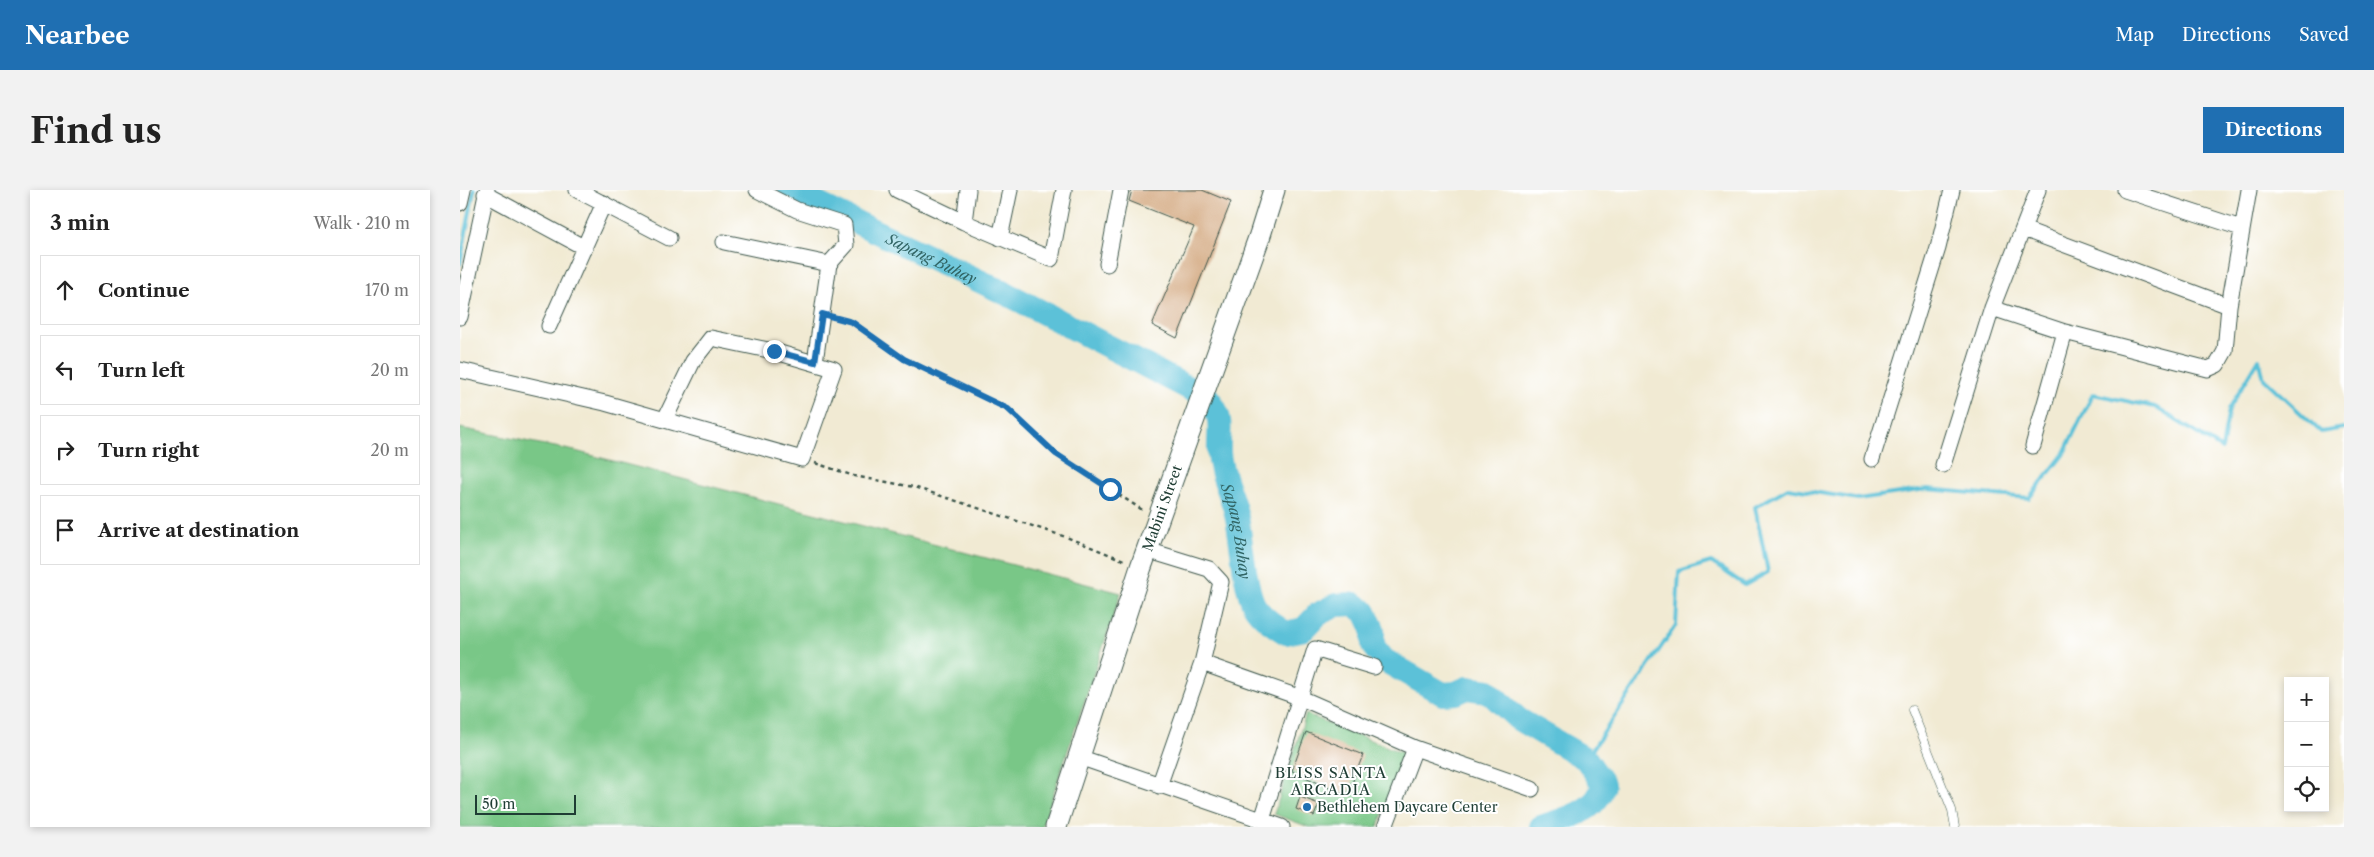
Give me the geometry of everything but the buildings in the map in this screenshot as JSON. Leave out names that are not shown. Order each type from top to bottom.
[{"type":"main road","name":"Mabini Street","points":[[1056,827],[1147,550],[1260,235],[1274,190]]},
{"type":"street","points":[[460,203],[463,190]]},
{"type":"street","points":[[577,190],[669,238]]},
{"type":"street","points":[[757,190],[797,210],[844,225],[846,245],[829,264],[815,362]]},
{"type":"street","points":[[964,222],[968,190]]},
{"type":"street","points":[[1000,238],[1010,190]]},
{"type":"street","points":[[904,192],[964,222],[1051,259],[1064,190]]},
{"type":"street","points":[[1107,264],[1120,190]]},
{"type":"street","points":[[1872,459],[1938,248],[1952,190]]},
{"type":"street","points":[[1942,465],[1992,308],[2038,190]]},
{"type":"street","points":[[2125,190],[2241,228]]},
{"type":"street","points":[[1992,308],[2065,332],[2208,369],[2217,364],[2224,351],[2241,228],[2249,190]]},
{"type":"street","points":[[460,316],[486,192],[585,248]]},
{"type":"street","points":[[550,326],[604,203]]},
{"type":"street","points":[[2023,228],[2229,306]]},
{"type":"street","points":[[724,242],[829,264]]},
{"type":"street","points":[[2033,446],[2065,332]]},
{"type":"street","points":[[460,370],[605,403],[802,459],[834,369],[774,351],[711,338],[693,360],[665,419]]},
{"type":"street","points":[[1147,550],[1209,569],[1221,582],[1202,663],[1159,786]]},
{"type":"street","points":[[1262,820],[1315,649],[1374,667]]},
{"type":"street","points":[[1202,663],[1301,698],[1415,748],[1532,789]]},
{"type":"street","points":[[1385,827],[1415,748]]},
{"type":"street","points":[[1079,757],[1282,827]]},
{"type":"lane","points":[[1912,710],[1952,810],[1955,827]]},
{"type":"path","points":[[822,314],[852,322],[904,359],[1008,409],[1056,454],[1146,513]]},
{"type":"path","points":[[802,459],[854,476],[914,487],[1066,537],[1128,562]]},
{"type":"green space","points":[[460,428],[575,451],[1121,593],[1042,827],[460,827]]},
{"type":"green space","points":[[1306,714],[1405,754],[1378,827],[1309,827],[1274,814]]},
{"type":"waterway","points":[[460,264],[474,190]]},
{"type":"waterway","name":"Sapang Buhay","points":[[789,190],[1013,297],[1208,398],[1219,418],[1220,461],[1237,518],[1248,586],[1254,605],[1260,613],[1286,633],[1304,629],[1318,614],[1336,605],[1354,604],[1365,612],[1373,629],[1373,646],[1384,660],[1443,694],[1456,693],[1467,688],[1488,691],[1518,719],[1586,759],[1603,784],[1600,794],[1588,808],[1570,817],[1541,827]]},
{"type":"waterway","points":[[1586,759],[1676,625],[1679,572],[1711,562],[1745,585],[1768,572],[1755,507],[1788,488],[1858,499],[1927,489],[2029,498],[2063,455],[2093,394],[2155,407],[2222,449],[2229,409],[2259,359],[2264,379],[2321,432],[2344,428]]},
{"type":"place","name":"Bethlehem Daycare Center","points":[[1307,807]]},
{"type":"district","name":"BLISS SANTA ARCADIA","points":[[1331,780]]},
{"type":"route","points":[[774,351],[815,362],[822,314],[852,322],[904,359],[1008,409],[1056,454],[1110,489]]}]
